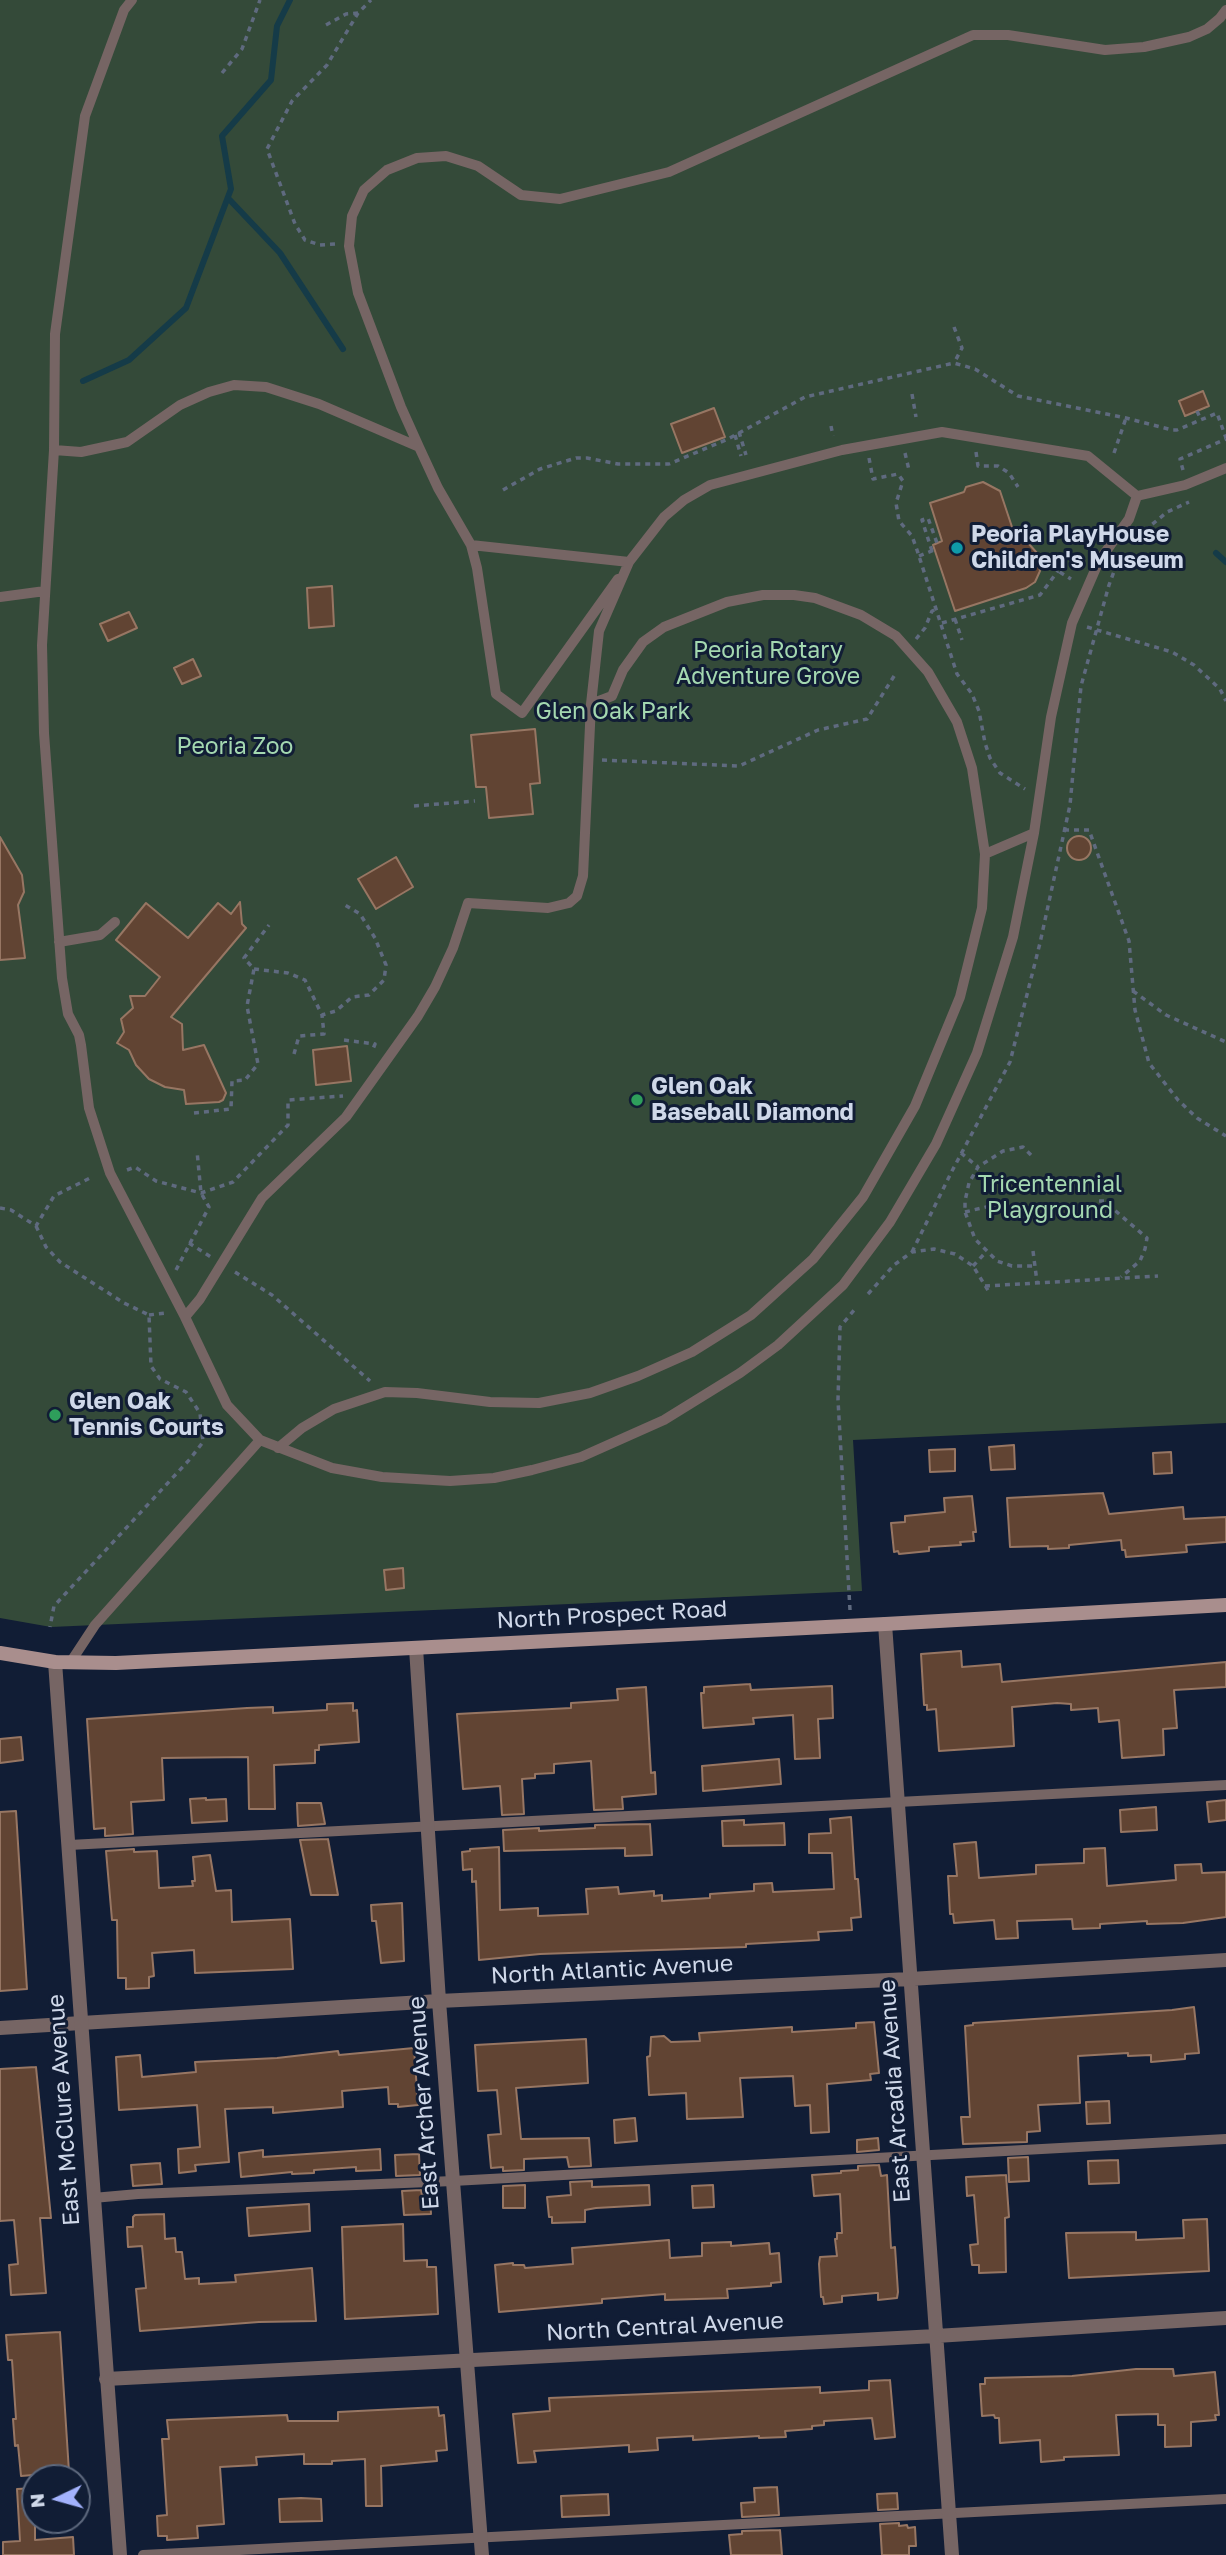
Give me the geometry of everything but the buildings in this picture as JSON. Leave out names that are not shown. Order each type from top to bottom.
[{"type":"main road","name":"North Prospect Road","points":[[0,1653],[70,1663],[416,1648],[1226,1605]]},
{"type":"street","name":"East Arcadia Avenue","points":[[885,1624],[952,2555]]},
{"type":"street","name":"East Archer Avenue","points":[[416,1648],[439,2001],[482,2555]]},
{"type":"street","name":"East McClure Avenue","points":[[55,1662],[120,2555]]},
{"type":"street","name":"North Atlantic Avenue","points":[[0,2028],[439,2001],[910,1979],[1226,1960]]},
{"type":"street","name":"North Central Avenue","points":[[106,2379],[936,2336],[1226,2318]]},
{"type":"lane","points":[[132,0],[124,10],[85,116],[55,334],[54,450],[42,645],[44,733],[59,942],[68,1014],[79,1035],[89,1108],[110,1173],[186,1317],[227,1405],[260,1440],[332,1468],[382,1477],[450,1481],[494,1478],[581,1457],[664,1420],[740,1373],[778,1345],[843,1285],[890,1222],[936,1144],[977,1053],[1013,937],[1034,833],[1051,717],[1072,623],[1099,561],[1129,519],[1137,496]]},
{"type":"lane","points":[[1137,496],[1088,456],[942,432],[842,450],[710,485],[684,500],[664,517],[522,713],[496,694],[477,568],[471,545],[438,488],[401,407],[358,293],[349,246],[352,216],[364,190],[387,170],[417,158],[446,156],[478,166],[521,195],[560,199],[669,172],[973,35],[1008,35],[1105,50],[1144,47],[1189,37],[1207,29],[1226,10]]},
{"type":"lane","points":[[54,450],[80,452],[127,442],[180,405],[209,392],[234,385],[267,387],[319,404],[419,447]]},
{"type":"lane","points":[[1137,496],[1185,485],[1226,468]]},
{"type":"lane","points":[[471,545],[629,562]]},
{"type":"lane","points":[[186,1317],[200,1299],[262,1198],[346,1117],[418,1016],[453,948],[468,902],[548,908],[569,903],[578,896],[583,876],[591,704],[599,631],[629,562]]},
{"type":"lane","points":[[0,597],[45,591]]},
{"type":"lane","points":[[278,1448],[302,1428],[334,1409],[386,1392],[490,1402],[539,1403],[590,1393],[638,1376],[692,1352],[751,1315],[813,1259],[863,1197],[915,1107],[960,997],[982,908],[985,854],[972,768],[957,722],[928,672],[896,636],[861,615],[815,598],[763,595],[727,602],[664,627],[643,642],[622,670],[612,696],[591,704]]},
{"type":"lane","points":[[985,854],[1034,833]]},
{"type":"lane","points":[[59,942],[100,936],[115,922]]},
{"type":"lane","points":[[70,1663],[95,1625],[260,1440]]},
{"type":"lane","points":[[69,1845],[1226,1785]]},
{"type":"lane","points":[[93,2198],[1226,2140]]},
{"type":"lane","points":[[143,2555],[1226,2499]]},
{"type":"path","points":[[222,73],[242,49],[260,0]]},
{"type":"path","points":[[349,246],[320,246],[305,240],[295,224],[267,149],[292,101],[327,65],[358,13],[371,0]]},
{"type":"path","points":[[326,25],[346,14],[358,13]]},
{"type":"path","points":[[954,327],[962,348],[954,363]]},
{"type":"path","points":[[503,491],[540,469],[576,458],[618,464],[669,464],[737,434],[805,397],[954,363],[975,369],[1018,396],[1177,430],[1217,413],[1226,438],[1180,459],[1183,471]]},
{"type":"path","points":[[912,394],[916,418]]},
{"type":"path","points":[[1197,411],[1201,421]]},
{"type":"path","points":[[1114,453],[1126,418]]},
{"type":"path","points":[[831,426],[832,436]]},
{"type":"path","points":[[737,434],[744,456]]},
{"type":"path","points":[[976,448],[978,466],[998,466],[1009,473],[1018,487]]},
{"type":"path","points":[[903,453],[906,453],[909,470]]},
{"type":"path","points":[[869,456],[873,479],[898,474],[903,481],[897,503],[899,521],[912,536],[957,674],[972,694],[979,711],[990,758],[1000,773],[1026,789]]},
{"type":"path","points":[[1136,538],[1167,512],[1189,502]]},
{"type":"path","points":[[919,556],[933,550],[922,520],[928,518],[937,543]]},
{"type":"path","points":[[1052,554],[1058,571],[1071,579]]},
{"type":"path","points":[[868,1294],[894,1265],[912,1252],[1010,1062],[1070,806],[1081,686],[1109,585],[1122,557]]},
{"type":"path","points":[[942,623],[1040,595],[1058,571]]},
{"type":"path","points":[[915,640],[925,628],[932,611],[937,609]]},
{"type":"path","points":[[955,619],[962,639]]},
{"type":"path","points":[[1097,629],[1172,652],[1194,665],[1220,689],[1226,701]]},
{"type":"path","points":[[599,767],[599,760],[732,766],[747,763],[818,730],[867,719],[896,673]]},
{"type":"path","points":[[414,806],[475,801]]},
{"type":"path","points":[[1064,830],[1089,830],[1129,941],[1135,1010],[1149,1063],[1178,1100],[1197,1118],[1226,1136]]},
{"type":"path","points":[[322,1015],[336,1011],[352,997],[369,995],[384,980],[387,965],[375,938],[360,914],[345,905]]},
{"type":"path","points":[[269,925],[244,958],[254,969],[288,973],[304,980],[322,1015],[324,1034],[299,1036],[294,1054]]},
{"type":"path","points":[[194,1113],[231,1109],[232,1081],[245,1080],[258,1064],[247,1006],[254,969]]},
{"type":"path","points":[[1133,991],[1166,1015],[1226,1042]]},
{"type":"path","points":[[344,1040],[375,1044],[371,1054]]},
{"type":"path","points":[[127,1170],[135,1167],[156,1181],[201,1193],[233,1182],[288,1125],[288,1100],[342,1096],[349,1089]]},
{"type":"path","points":[[1031,1155],[1023,1147],[1003,1151],[978,1167],[969,1183],[965,1212],[975,1240],[997,1261],[1012,1266],[1035,1266]]},
{"type":"path","points":[[175,1272],[209,1207],[201,1193],[197,1151]]},
{"type":"path","points":[[961,1153],[978,1167]]},
{"type":"path","points":[[36,1226],[54,1196],[92,1177]]},
{"type":"path","points":[[1099,1201],[1104,1201],[1147,1238],[1146,1249],[1140,1261],[1121,1277]]},
{"type":"path","points":[[965,1212],[990,1206]]},
{"type":"path","points":[[0,1208],[11,1210],[36,1226],[46,1247],[60,1262],[124,1303],[149,1315],[165,1313]]},
{"type":"path","points":[[189,1243],[272,1294],[346,1361],[386,1392]]},
{"type":"path","points":[[912,1252],[934,1249],[955,1254],[973,1266],[989,1292]]},
{"type":"path","points":[[1033,1251],[1037,1282]]},
{"type":"path","points":[[973,1266],[986,1252]]},
{"type":"path","points":[[985,1286],[1158,1276]]},
{"type":"path","points":[[851,1626],[838,1400],[839,1327],[855,1308]]},
{"type":"path","points":[[51,1627],[54,1606],[203,1442],[200,1413],[186,1392],[160,1379],[151,1366],[149,1315]]},
{"type":"green space","name":"Glen Oak Park","points":[[0,0],[1226,0],[1226,1423],[853,1440],[862,1591],[51,1627],[0,1618]]},
{"type":"waterway","points":[[83,381],[129,360],[186,308],[231,189],[222,136],[271,80],[277,26],[290,0]]},
{"type":"waterway","points":[[228,198],[280,253],[343,349]]},
{"type":"waterway","points":[[1216,553],[1226,562]]},
{"type":"place","name":"Peoria PlayHouse Children's Museum","points":[[957,548]]},
{"type":"place","name":"Glen Oak Baseball Diamond","points":[[637,1100]]},
{"type":"place","name":"Glen Oak Tennis Courts","points":[[55,1415]]},
{"type":"park label","name":"Peoria Rotary Adventure Grove","points":[[768,664]]},
{"type":"park label","name":"Peoria Zoo","points":[[235,747]]},
{"type":"park label","name":"Tricentennial Playground","points":[[1050,1198]]}]
